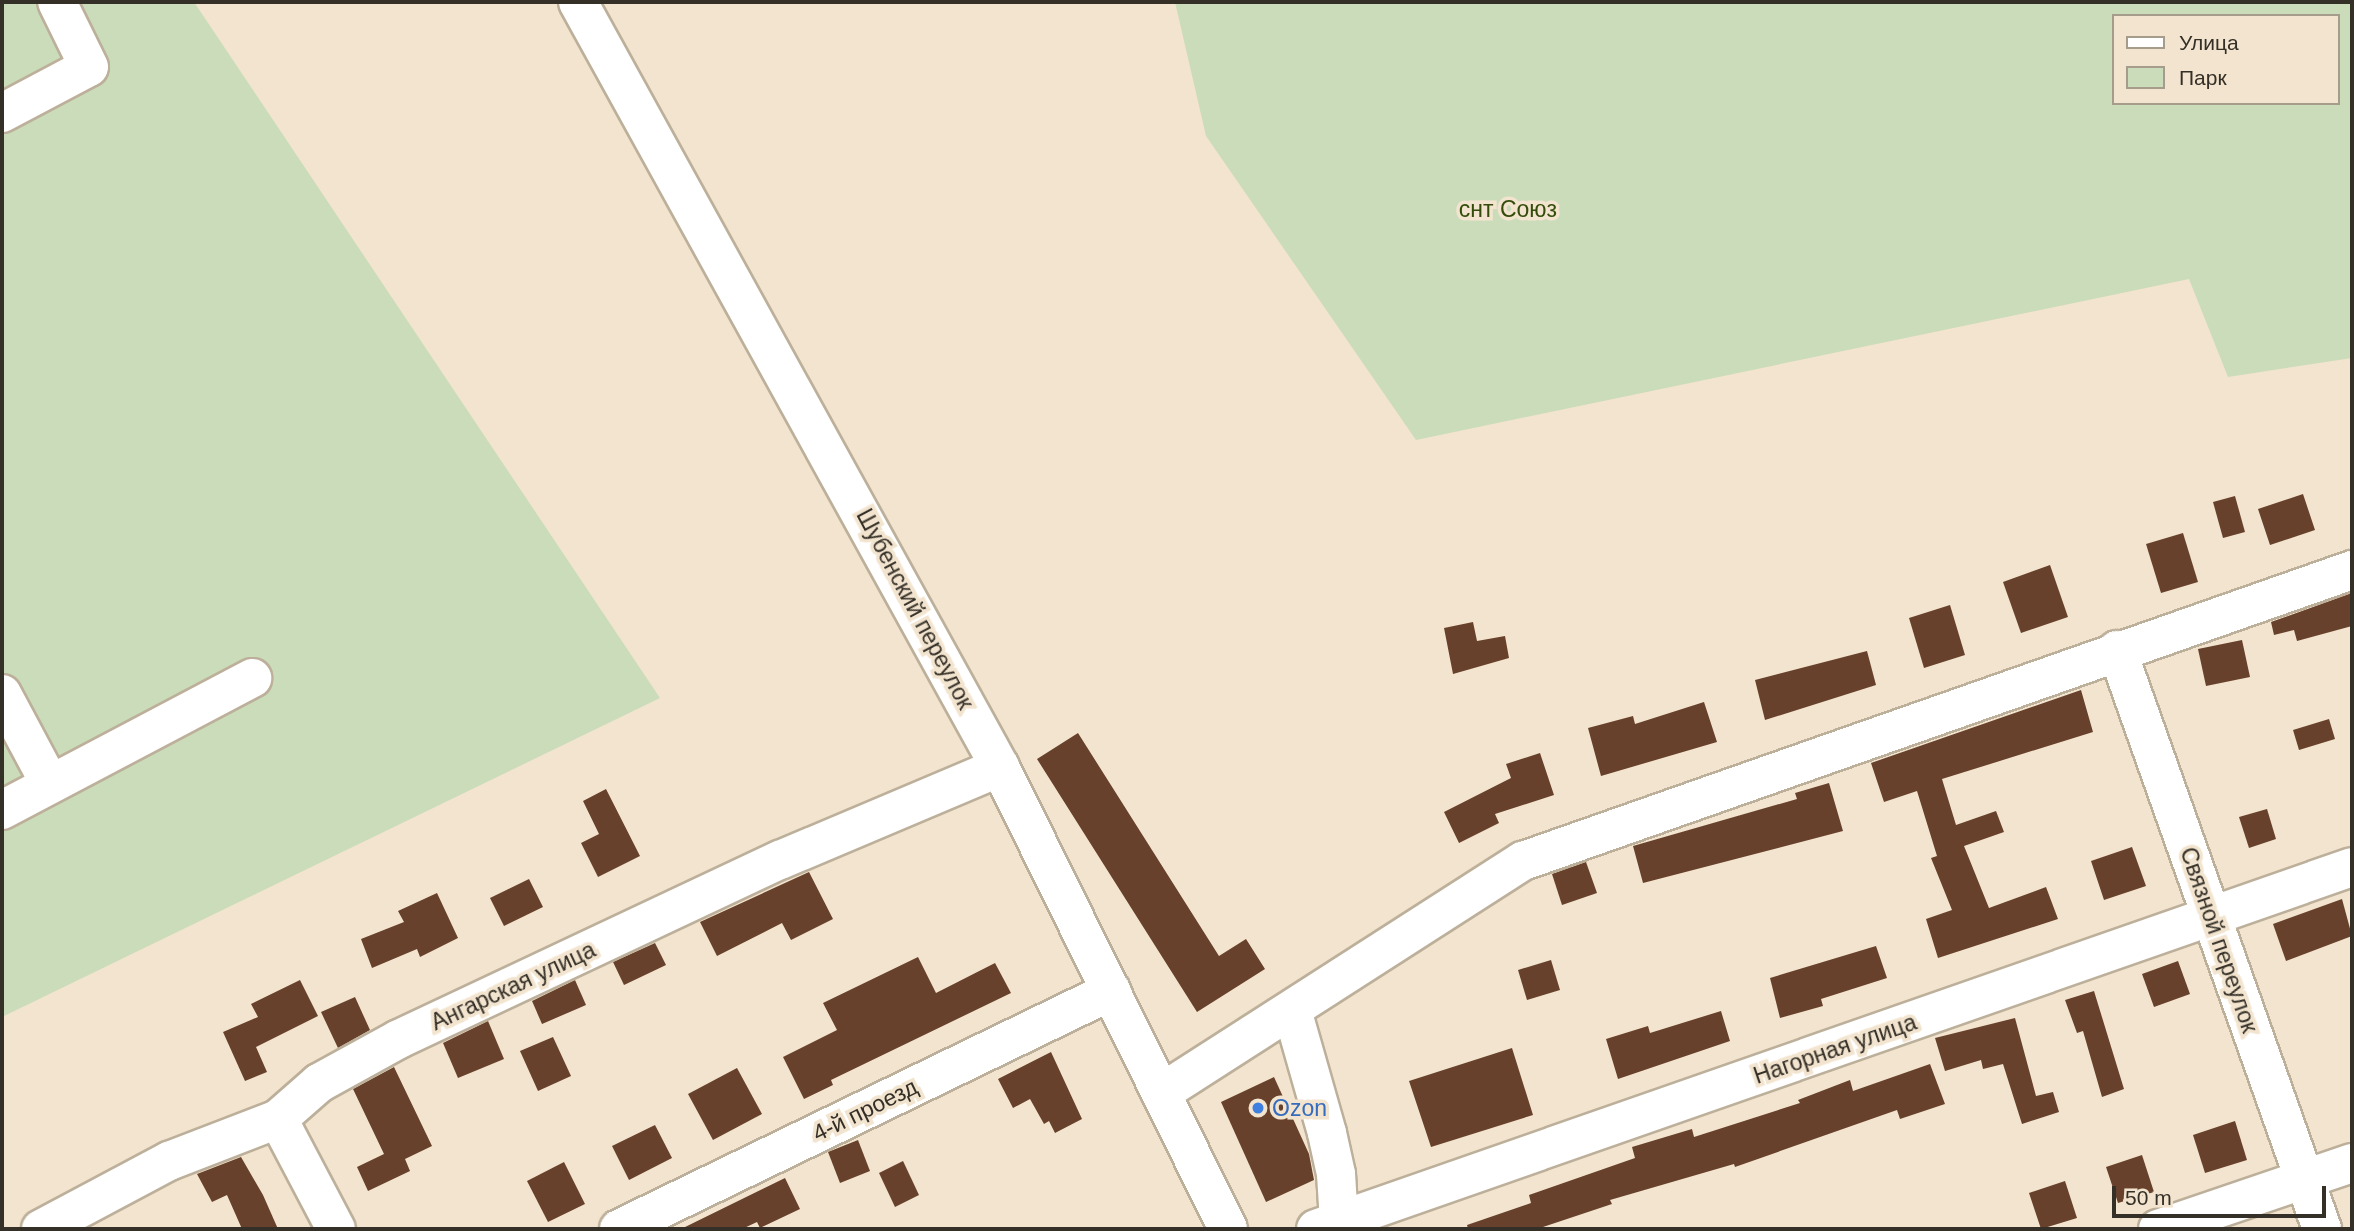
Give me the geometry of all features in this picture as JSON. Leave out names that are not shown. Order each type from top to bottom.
[{"type":"street","points":[[2,113],[89,67],[57,2]]},
{"type":"street","name":"Шубенский переулок","points":[[578,2],[1000,767],[1228,1229]]},
{"type":"street","points":[[1161,1093],[1523,861],[2117,650],[2352,570]]},
{"type":"street","name":"Связной переулок","points":[[2117,650],[2322,1229]]},
{"type":"street","points":[[2,810],[252,678]]},
{"type":"street","points":[[2,694],[50,784]]},
{"type":"street","name":"Ангарская улица","points":[[41,1229],[169,1161],[278,1119],[319,1083],[399,1040],[780,860],[1000,767]]},
{"type":"street","name":"Нагорная улица","points":[[1328,1226],[2352,867]]},
{"type":"street","name":"4-й проезд","points":[[619,1229],[1111,991]]},
{"type":"street","points":[[1292,1010],[1327,1133],[1328,1226]]},
{"type":"street","points":[[278,1119],[336,1229]]},
{"type":"street","points":[[2158,1229],[2352,1163]]},
{"type":"green space","points":[[2,2],[194,2],[660,698],[2,1017]]},
{"type":"green space","name":"снт Союз","points":[[1175,2],[2352,2],[2352,358],[2228,377],[2189,279],[1416,440],[1206,136]]},
{"type":"building","points":[[2303,494],[2315,530],[2270,545],[2258,509]]},
{"type":"building","points":[[2235,496],[2245,532],[2223,538],[2213,502]]},
{"type":"building","points":[[2183,533],[2198,582],[2161,593],[2146,544]]},
{"type":"building","points":[[2050,565],[2068,617],[2021,633],[2003,582]]},
{"type":"building","points":[[2352,593],[2352,626],[2297,641],[2294,630],[2274,635],[2271,622]]},
{"type":"building","points":[[1950,605],[1965,655],[1924,668],[1909,618]]},
{"type":"building","points":[[1473,622],[1477,641],[1505,636],[1509,658],[1453,674],[1444,628]]},
{"type":"building","points":[[2242,640],[2250,677],[2206,686],[2198,649]]},
{"type":"building","points":[[1867,651],[1876,685],[1765,720],[1755,680]]},
{"type":"building","points":[[2081,690],[2093,732],[1942,779],[1956,825],[1996,811],[2004,832],[1964,846],[1989,908],[2046,887],[2058,919],[1938,958],[1926,919],[1952,910],[1931,858],[1937,856],[1917,791],[1884,802],[1871,763]]},
{"type":"building","points":[[1704,702],[1717,742],[1601,776],[1588,728],[1633,716],[1635,724]]},
{"type":"building","points":[[2329,719],[2335,739],[2299,750],[2293,730]]},
{"type":"building","points":[[1078,733],[1219,956],[1246,939],[1265,969],[1197,1012],[1037,759]]},
{"type":"building","points":[[1540,753],[1554,795],[1495,814],[1499,823],[1459,843],[1444,812],[1511,778],[1506,764]]},
{"type":"building","points":[[1829,783],[1843,831],[1643,883],[1633,846],[1797,799],[1795,793]]},
{"type":"building","points":[[606,789],[640,856],[598,877],[581,843],[599,834],[583,801]]},
{"type":"building","points":[[2267,809],[2276,839],[2249,848],[2239,817]]},
{"type":"building","points":[[2132,847],[2146,886],[2104,900],[2091,861]]},
{"type":"building","points":[[1586,862],[1597,893],[1562,905],[1552,874]]},
{"type":"building","points":[[809,872],[833,919],[791,940],[782,923],[717,956],[700,922]]},
{"type":"building","points":[[529,879],[543,907],[504,926],[490,898]]},
{"type":"building","points":[[437,893],[458,938],[420,957],[417,949],[372,968],[361,939],[404,922],[398,911]]},
{"type":"building","points":[[2342,899],[2352,936],[2286,961],[2273,924]]},
{"type":"building","points":[[655,943],[666,965],[624,985],[613,962]]},
{"type":"building","points":[[1876,946],[1887,978],[1821,999],[1823,1006],[1780,1018],[1770,978]]},
{"type":"building","points":[[918,957],[936,993],[995,963],[1011,993],[831,1080],[833,1085],[804,1099],[783,1057],[837,1030],[823,1003]]},
{"type":"building","points":[[1551,960],[1560,990],[1527,1000],[1518,970]]},
{"type":"building","points":[[2178,961],[2190,994],[2154,1007],[2142,974]]},
{"type":"building","points":[[300,980],[318,1016],[256,1047],[267,1072],[245,1081],[223,1032],[258,1017],[251,1004]]},
{"type":"building","points":[[575,980],[586,1005],[542,1024],[532,1001]]},
{"type":"building","points":[[2094,991],[2124,1089],[2102,1097],[2083,1031],[2077,1033],[2065,1000]]},
{"type":"building","points":[[355,997],[370,1030],[338,1048],[321,1012]]},
{"type":"building","points":[[1721,1011],[1730,1041],[1618,1079],[1606,1039],[1648,1026],[1650,1033]]},
{"type":"building","points":[[2015,1018],[2036,1096],[2053,1092],[2059,1112],[2022,1124],[2003,1064],[1983,1069],[1981,1060],[1945,1071],[1935,1038]]},
{"type":"building","points":[[488,1021],[504,1059],[458,1078],[443,1043]]},
{"type":"building","points":[[553,1037],[571,1076],[538,1091],[520,1051]]},
{"type":"building","points":[[1512,1048],[1533,1115],[1431,1147],[1409,1081]]},
{"type":"building","points":[[1051,1052],[1082,1119],[1055,1133],[1049,1121],[1044,1124],[1030,1099],[1013,1108],[998,1079]]},
{"type":"building","points":[[1930,1064],[1945,1104],[1900,1119],[1897,1110],[1735,1167],[1734,1164],[1610,1200],[1612,1204],[1537,1229],[1468,1229],[1467,1225],[1531,1203],[1529,1195],[1635,1158],[1632,1147],[1692,1129],[1694,1137],[1800,1103],[1798,1100],[1850,1080],[1853,1091]]},
{"type":"building","points":[[394,1067],[432,1146],[405,1159],[410,1171],[368,1191],[357,1167],[384,1154],[353,1089]]},
{"type":"building","points":[[737,1068],[762,1114],[713,1140],[688,1094]]},
{"type":"building","points":[[1274,1077],[1309,1154],[1314,1180],[1266,1202],[1221,1102]]},
{"type":"building","points":[[2235,1121],[2247,1160],[2205,1173],[2193,1135]]},
{"type":"building","points":[[655,1125],[672,1158],[629,1180],[612,1146]]},
{"type":"building","points":[[858,1140],[870,1171],[840,1183],[828,1152]]},
{"type":"building","points":[[2142,1155],[2154,1192],[2118,1203],[2106,1167]]},
{"type":"building","points":[[241,1157],[263,1195],[278,1229],[242,1229],[227,1195],[212,1202],[197,1174]]},
{"type":"building","points":[[903,1161],[919,1195],[895,1207],[879,1173]]},
{"type":"building","points":[[564,1162],[585,1204],[548,1222],[527,1181]]},
{"type":"building","points":[[785,1178],[800,1209],[760,1228],[757,1222],[742,1229],[681,1229]]},
{"type":"building","points":[[2065,1181],[2077,1218],[2041,1229],[2029,1193]]},
{"type":"place","name":"Ozon","points":[[1258,1108]]}]
